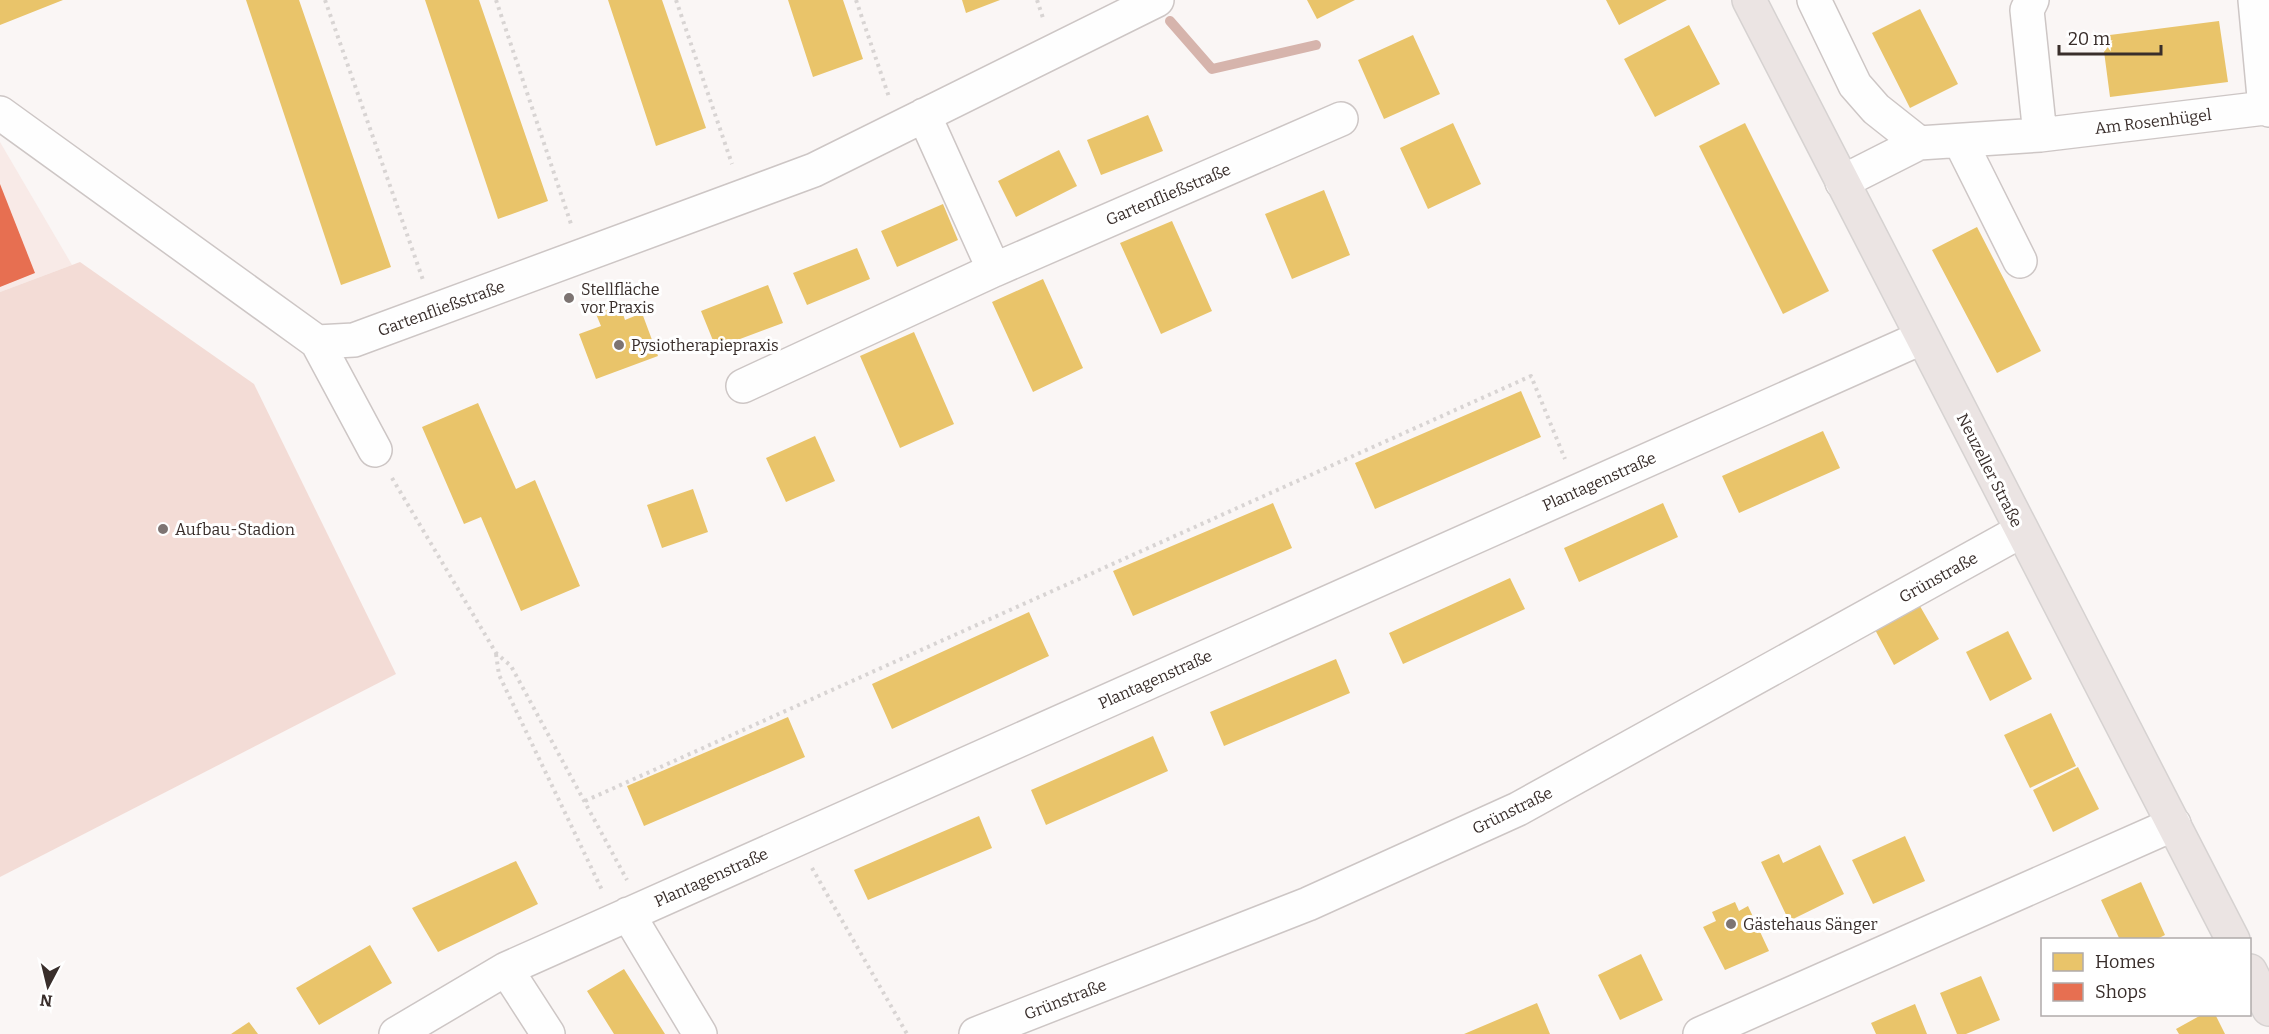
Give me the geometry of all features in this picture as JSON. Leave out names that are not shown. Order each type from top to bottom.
[{"type":"main road","name":"Neuzeller Straße","points":[[1749,0],[1921,338],[2232,938]]},
{"type":"main road","points":[[2251,973],[2269,1009]]},
{"type":"street","name":"Gartenfließstraße","points":[[317,342],[354,340],[814,170],[1157,0]]},
{"type":"street","points":[[1814,0],[1854,85],[1876,109],[1918,144]]},
{"type":"street","points":[[2032,0],[2027,10],[2040,135]]},
{"type":"street","name":"Am Rosenhügel","points":[[1842,182],[1918,144],[2040,135],[2267,109],[2255,0]]},
{"type":"street","points":[[0,113],[35,136],[317,342],[375,450]]},
{"type":"street","name":"Gartenfließstraße","points":[[743,387],[994,270],[1341,119]]},
{"type":"street","points":[[911,121],[994,270]]},
{"type":"street","points":[[1960,141],[2020,261]]},
{"type":"street","name":"Plantagenstraße","points":[[396,1034],[506,969],[1921,338]]},
{"type":"street","name":"Grünstraße","points":[[976,1034],[1308,904],[1518,809],[2021,531]]},
{"type":"street","points":[[1700,1034],[2174,824]]},
{"type":"street","points":[[629,914],[700,1034]]},
{"type":"street","points":[[506,969],[548,1034]]},
{"type":"path","points":[[325,0],[434,311]]},
{"type":"path","points":[[496,0],[582,256]]},
{"type":"path","points":[[676,0],[742,196]]},
{"type":"path","points":[[856,0],[911,121]]},
{"type":"path","points":[[585,801],[1531,376],[1578,491]]},
{"type":"path","points":[[375,450],[496,653],[511,666],[585,801],[629,914]]},
{"type":"path","points":[[496,653],[499,675],[629,914]]},
{"type":"path","points":[[796,839],[907,1034]]},
{"type":"shaded area","points":[[0,142],[72,265],[0,292]]},
{"type":"shaded area","name":"Aufbau-Stadion","points":[[80,262],[254,384],[396,674],[0,877],[0,292]]},
{"type":"building: Homes","points":[[0,0],[63,0],[0,25]]},
{"type":"building: Homes","points":[[246,0],[299,0],[391,267],[341,285]]},
{"type":"building: Homes","points":[[425,0],[479,0],[548,201],[498,219]]},
{"type":"building: Homes","points":[[608,0],[662,0],[706,128],[656,146]]},
{"type":"building: Homes","points":[[788,0],[843,0],[863,59],[813,77]]},
{"type":"building: Homes","points":[[962,0],[1000,0],[966,13]]},
{"type":"building: Homes","points":[[1307,0],[1355,0],[1317,19]]},
{"type":"building: Homes","points":[[1606,0],[1667,0],[1619,25]]},
{"type":"building: Homes","points":[[1920,9],[1958,84],[1910,108],[1872,33]]},
{"type":"building: Homes","points":[[2219,21],[2228,82],[2110,97],[2102,36]]},
{"type":"building: Homes","points":[[1689,25],[1720,84],[1655,117],[1624,59]]},
{"type":"building: Homes","points":[[1413,35],[1440,94],[1384,119],[1358,60]]},
{"type":"building: Homes","points":[[1148,115],[1163,151],[1101,175],[1087,140]]},
{"type":"building: Homes","points":[[1453,123],[1481,184],[1428,209],[1400,148]]},
{"type":"building: Homes","points":[[1745,123],[1829,291],[1783,314],[1699,146]]},
{"type":"building: Homes","points":[[1059,150],[1077,186],[1016,217],[998,181]]},
{"type":"building: Homes","points":[[1324,190],[1350,255],[1292,279],[1265,214]]},
{"type":"building: Homes","points":[[943,204],[958,240],[897,267],[881,231]]},
{"type":"building: Homes","points":[[1172,221],[1212,311],[1161,334],[1120,243]]},
{"type":"building: Homes","points":[[1977,227],[2041,351],[1997,373],[1932,250]]},
{"type":"building: Homes","points":[[857,248],[870,279],[807,305],[793,273]]},
{"type":"building: Homes","points":[[1043,279],[1083,368],[1033,392],[992,302]]},
{"type":"building: Homes","points":[[768,285],[783,323],[716,348],[701,311]]},
{"type":"building: Homes","name":"Pysiotherapiepraxis","points":[[620,305],[625,320],[642,313],[658,356],[596,379],[579,334],[601,326],[596,314]]},
{"type":"building: Homes","points":[[914,332],[954,424],[900,448],[860,356]]},
{"type":"building: Homes","points":[[1521,391],[1541,437],[1375,509],[1355,463]]},
{"type":"building: Homes","points":[[478,403],[516,489],[535,480],[580,586],[521,611],[481,517],[464,524],[422,427]]},
{"type":"building: Homes","points":[[1823,431],[1840,468],[1739,513],[1722,476]]},
{"type":"building: Homes","points":[[815,436],[835,481],[786,502],[766,458]]},
{"type":"building: Homes","points":[[693,489],[708,532],[662,548],[647,505]]},
{"type":"building: Homes","points":[[1273,503],[1292,548],[1133,616],[1113,571]]},
{"type":"building: Homes","points":[[1663,503],[1678,537],[1579,582],[1564,548]]},
{"type":"building: Homes","points":[[1510,578],[1525,609],[1403,664],[1389,633]]},
{"type":"building: Homes","points":[[1917,601],[1939,639],[1894,665],[1873,626]]},
{"type":"building: Homes","points":[[1029,612],[1049,656],[892,729],[872,684]]},
{"type":"building: Homes","points":[[2008,631],[2032,679],[1990,701],[1966,652]]},
{"type":"building: Homes","points":[[1336,659],[1350,693],[1224,746],[1210,712]]},
{"type":"building: Homes","points":[[2051,713],[2076,766],[2030,788],[2004,735]]},
{"type":"building: Homes","points":[[788,717],[805,757],[644,826],[627,786]]},
{"type":"building: Homes","points":[[1153,736],[1168,771],[1046,825],[1031,790]]},
{"type":"building: Homes","points":[[2078,767],[2099,809],[2053,832],[2033,790]]},
{"type":"building: Homes","points":[[979,816],[992,848],[868,900],[854,870]]},
{"type":"building: Homes","points":[[1905,836],[1925,881],[1873,904],[1852,860]]},
{"type":"building: Homes","points":[[1820,845],[1844,894],[1789,921],[1761,862],[1779,854],[1783,863]]},
{"type":"building: Homes","points":[[516,861],[538,904],[438,952],[412,908]]},
{"type":"building: Homes","points":[[2141,882],[2165,935],[2159,938],[2119,938],[2101,900]]},
{"type":"building: Homes","points":[[1735,902],[1739,911],[1748,906],[1769,951],[1725,970],[1703,927],[1716,921],[1712,912]]},
{"type":"building: Homes","points":[[370,945],[392,983],[319,1025],[296,988]]},
{"type":"building: Homes","points":[[1641,954],[1663,1000],[1620,1020],[1598,975]]},
{"type":"building: Homes","points":[[624,969],[665,1034],[614,1034],[587,991]]},
{"type":"building: Homes","points":[[1981,976],[2000,1020],[1966,1034],[1957,1034],[1940,993]]},
{"type":"building: Homes","points":[[1537,1003],[1550,1034],[1464,1034]]},
{"type":"building: Homes","points":[[1915,1004],[1927,1034],[1876,1034],[1871,1023]]},
{"type":"building: Homes","points":[[2199,1016],[2216,1016],[2225,1034],[2179,1034],[2176,1029]]},
{"type":"building: Homes","points":[[249,1022],[258,1034],[231,1034]]},
{"type":"building: Shops","points":[[0,184],[35,273],[0,287]]},
{"type":"waterway","points":[[1170,21],[1212,69],[1316,45]]},
{"type":"place","name":"Stellfläche vor Praxis","points":[[569,298]]},
{"type":"place","name":"Pysiotherapiepraxis","points":[[619,345]]},
{"type":"place","name":"Aufbau-Stadion","points":[[163,529]]},
{"type":"place","name":"Gästehaus Sänger","points":[[1731,924]]}]
